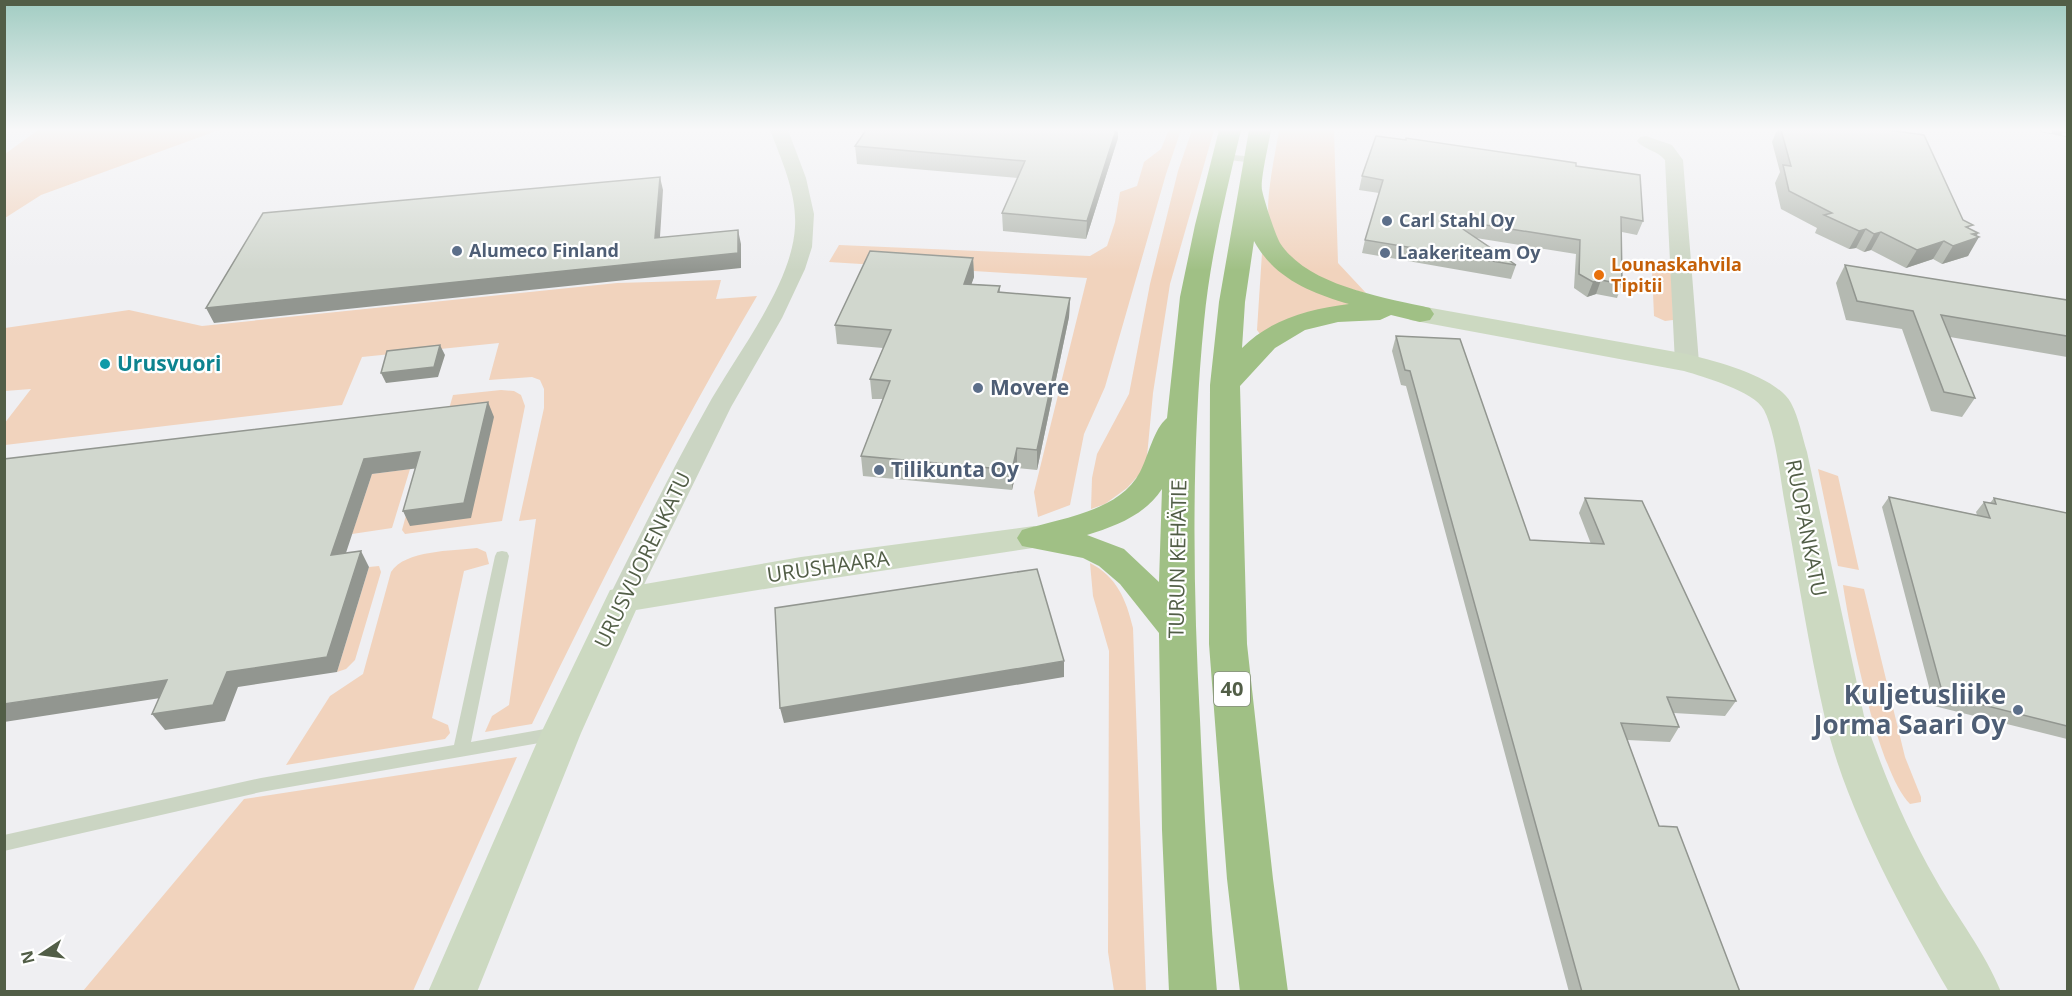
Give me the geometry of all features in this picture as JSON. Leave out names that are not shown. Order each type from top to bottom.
[{"type":"highway","name":"TURUN KEHÄTIE","points":[[1193,992],[1186,902],[1175,572],[1182,413],[1191,319],[1220,176]]},
{"type":"highway","name":"40","points":[[1252,176],[1232,302],[1226,385],[1228,644],[1250,879],[1264,992]]},
{"type":"highway","points":[[1250,186],[1268,243],[1285,264],[1328,288],[1420,314]]},
{"type":"highway","points":[[1226,385],[1269,339],[1296,324],[1355,312],[1420,314]]},
{"type":"highway","points":[[1034,538],[1099,519],[1121,509],[1141,494],[1152,477],[1182,413]]},
{"type":"highway","points":[[1034,538],[1082,546],[1103,553],[1126,569],[1176,628]]},
{"type":"street","name":"URUSVUORENKATU","points":[[452,992],[561,733],[623,599],[686,471],[774,310],[800,255],[805,228],[797,176]]},
{"type":"street","points":[[1675,176],[1687,363]]},
{"type":"street","name":"RUOPANKATU","points":[[1420,314],[1687,363],[1716,371],[1750,385],[1776,404],[1791,452],[1844,716],[1856,755],[1877,813],[1977,992]]},
{"type":"street","name":"URUSHAARA","points":[[623,599],[801,570],[1034,538]]},
{"type":"lane","points":[[461,749],[502,556]]},
{"type":"lane","points":[[4,843],[261,785],[561,733]]},
{"type":"shaded area","points":[[5,176],[92,176],[41,195],[5,218]]},
{"type":"shaded area","points":[[1140,176],[1165,176],[1105,387],[1084,434],[1070,505],[1038,517],[1034,492],[1087,278],[829,262],[839,245],[1090,256],[1107,246],[1115,222],[1120,192],[1137,186]]},
{"type":"shaded area","points":[[1177,176],[1201,176],[1170,284],[1153,393],[1146,467],[1127,488],[1105,504],[1091,509],[1092,478],[1097,454],[1129,394],[1150,284]]},
{"type":"shaded area","points":[[1271,176],[1335,176],[1338,263],[1366,293],[1319,277],[1292,259],[1274,234],[1269,218],[1268,199]]},
{"type":"shaded area","points":[[1262,253],[1364,306],[1260,334],[1257,330]]},
{"type":"shaded area","points":[[1660,267],[1672,272],[1673,320],[1665,321],[1654,316],[1652,270]]},
{"type":"shaded area","points":[[721,280],[716,299],[757,296],[640,508],[532,724],[485,732],[492,716],[509,705],[536,519],[519,521],[544,408],[544,389],[540,380],[532,377],[489,380],[499,343],[362,357],[342,405],[5,445],[4,424],[31,389],[5,391],[5,328],[129,310],[202,326],[617,283]]},
{"type":"shaded area","points":[[501,390],[514,391],[521,395],[525,406],[502,521],[405,534],[402,530],[419,468],[494,417],[445,423],[453,395]]},
{"type":"shaded area","points":[[410,469],[392,528],[352,534],[372,474]]},
{"type":"shaded area","points":[[1818,469],[1838,476],[1859,570],[1838,566]]},
{"type":"shaded area","points":[[477,548],[486,552],[489,564],[464,571],[432,718],[448,725],[450,733],[445,739],[286,765],[330,696],[363,674],[391,572],[407,559],[442,551]]},
{"type":"shaded area","points":[[1090,563],[1114,582],[1123,598],[1133,628],[1146,991],[1114,991],[1108,952],[1109,651],[1093,596]]},
{"type":"shaded area","points":[[379,566],[381,572],[355,660],[346,669],[337,672],[369,567]]},
{"type":"shaded area","points":[[1843,585],[1864,589],[1905,757],[1921,802],[1910,804],[1887,764],[1867,701]]},
{"type":"shaded area","points":[[517,757],[413,991],[83,991],[244,799]]},
{"type":"building","points":[[1018,176],[1101,176],[1087,221],[1002,213]]},
{"type":"building","points":[[1365,176],[1640,176],[1643,221],[1621,217],[1622,284],[1601,280],[1593,282],[1579,274],[1580,240],[1448,219],[1516,265],[1365,240],[1383,180]]},
{"type":"building","points":[[1786,176],[1943,176],[1963,220],[1973,225],[1966,227],[1978,233],[1972,234],[1979,237],[1953,246],[1944,241],[1917,250],[1881,232],[1874,234],[1866,229],[1859,231],[1824,215],[1832,213],[1789,191]]},
{"type":"building","points":[[660,177],[655,238],[738,230],[738,253],[206,308],[263,213]]},
{"type":"building","points":[[870,251],[973,258],[964,284],[1000,286],[998,292],[1070,298],[1037,450],[1017,448],[1012,470],[861,456],[890,381],[870,379],[891,330],[835,325]]},
{"type":"building","points":[[1845,265],[2067,300],[2067,336],[1941,315],[1975,398],[1944,392],[1913,311],[1857,301]]},
{"type":"building","points":[[1396,336],[1460,339],[1530,540],[1604,544],[1585,498],[1642,501],[1736,701],[1667,697],[1679,727],[1621,723],[1659,826],[1677,827],[1740,992],[1582,992],[1410,371],[1405,370]]},
{"type":"building","points":[[440,345],[434,367],[381,373],[387,351]]},
{"type":"building","points":[[488,402],[464,503],[403,511],[420,452],[364,459],[331,555],[361,551],[327,657],[227,672],[213,705],[152,714],[167,680],[4,704],[4,459]]},
{"type":"building","points":[[1889,497],[1990,518],[1984,502],[1996,504],[1994,498],[2067,513],[2067,726],[1943,695]]},
{"type":"building","points":[[1037,569],[1064,661],[780,708],[775,608]]},
{"type":"place","name":"Carl Stahl Oy","points":[[1387,221]]},
{"type":"place","name":"Alumeco Finland","points":[[457,251]]},
{"type":"place","name":"Laakeriteam Oy","points":[[1385,253]]},
{"type":"place","name":"Lounaskahvila Tipitii","points":[[1599,275]]},
{"type":"place","name":"Urusvuori","points":[[105,364]]},
{"type":"place","name":"Movere","points":[[978,388]]},
{"type":"place","name":"Tilikunta Oy","points":[[879,470]]},
{"type":"place","name":"Kuljetusliike Jorma Saari Oy","points":[[2018,710]]}]
